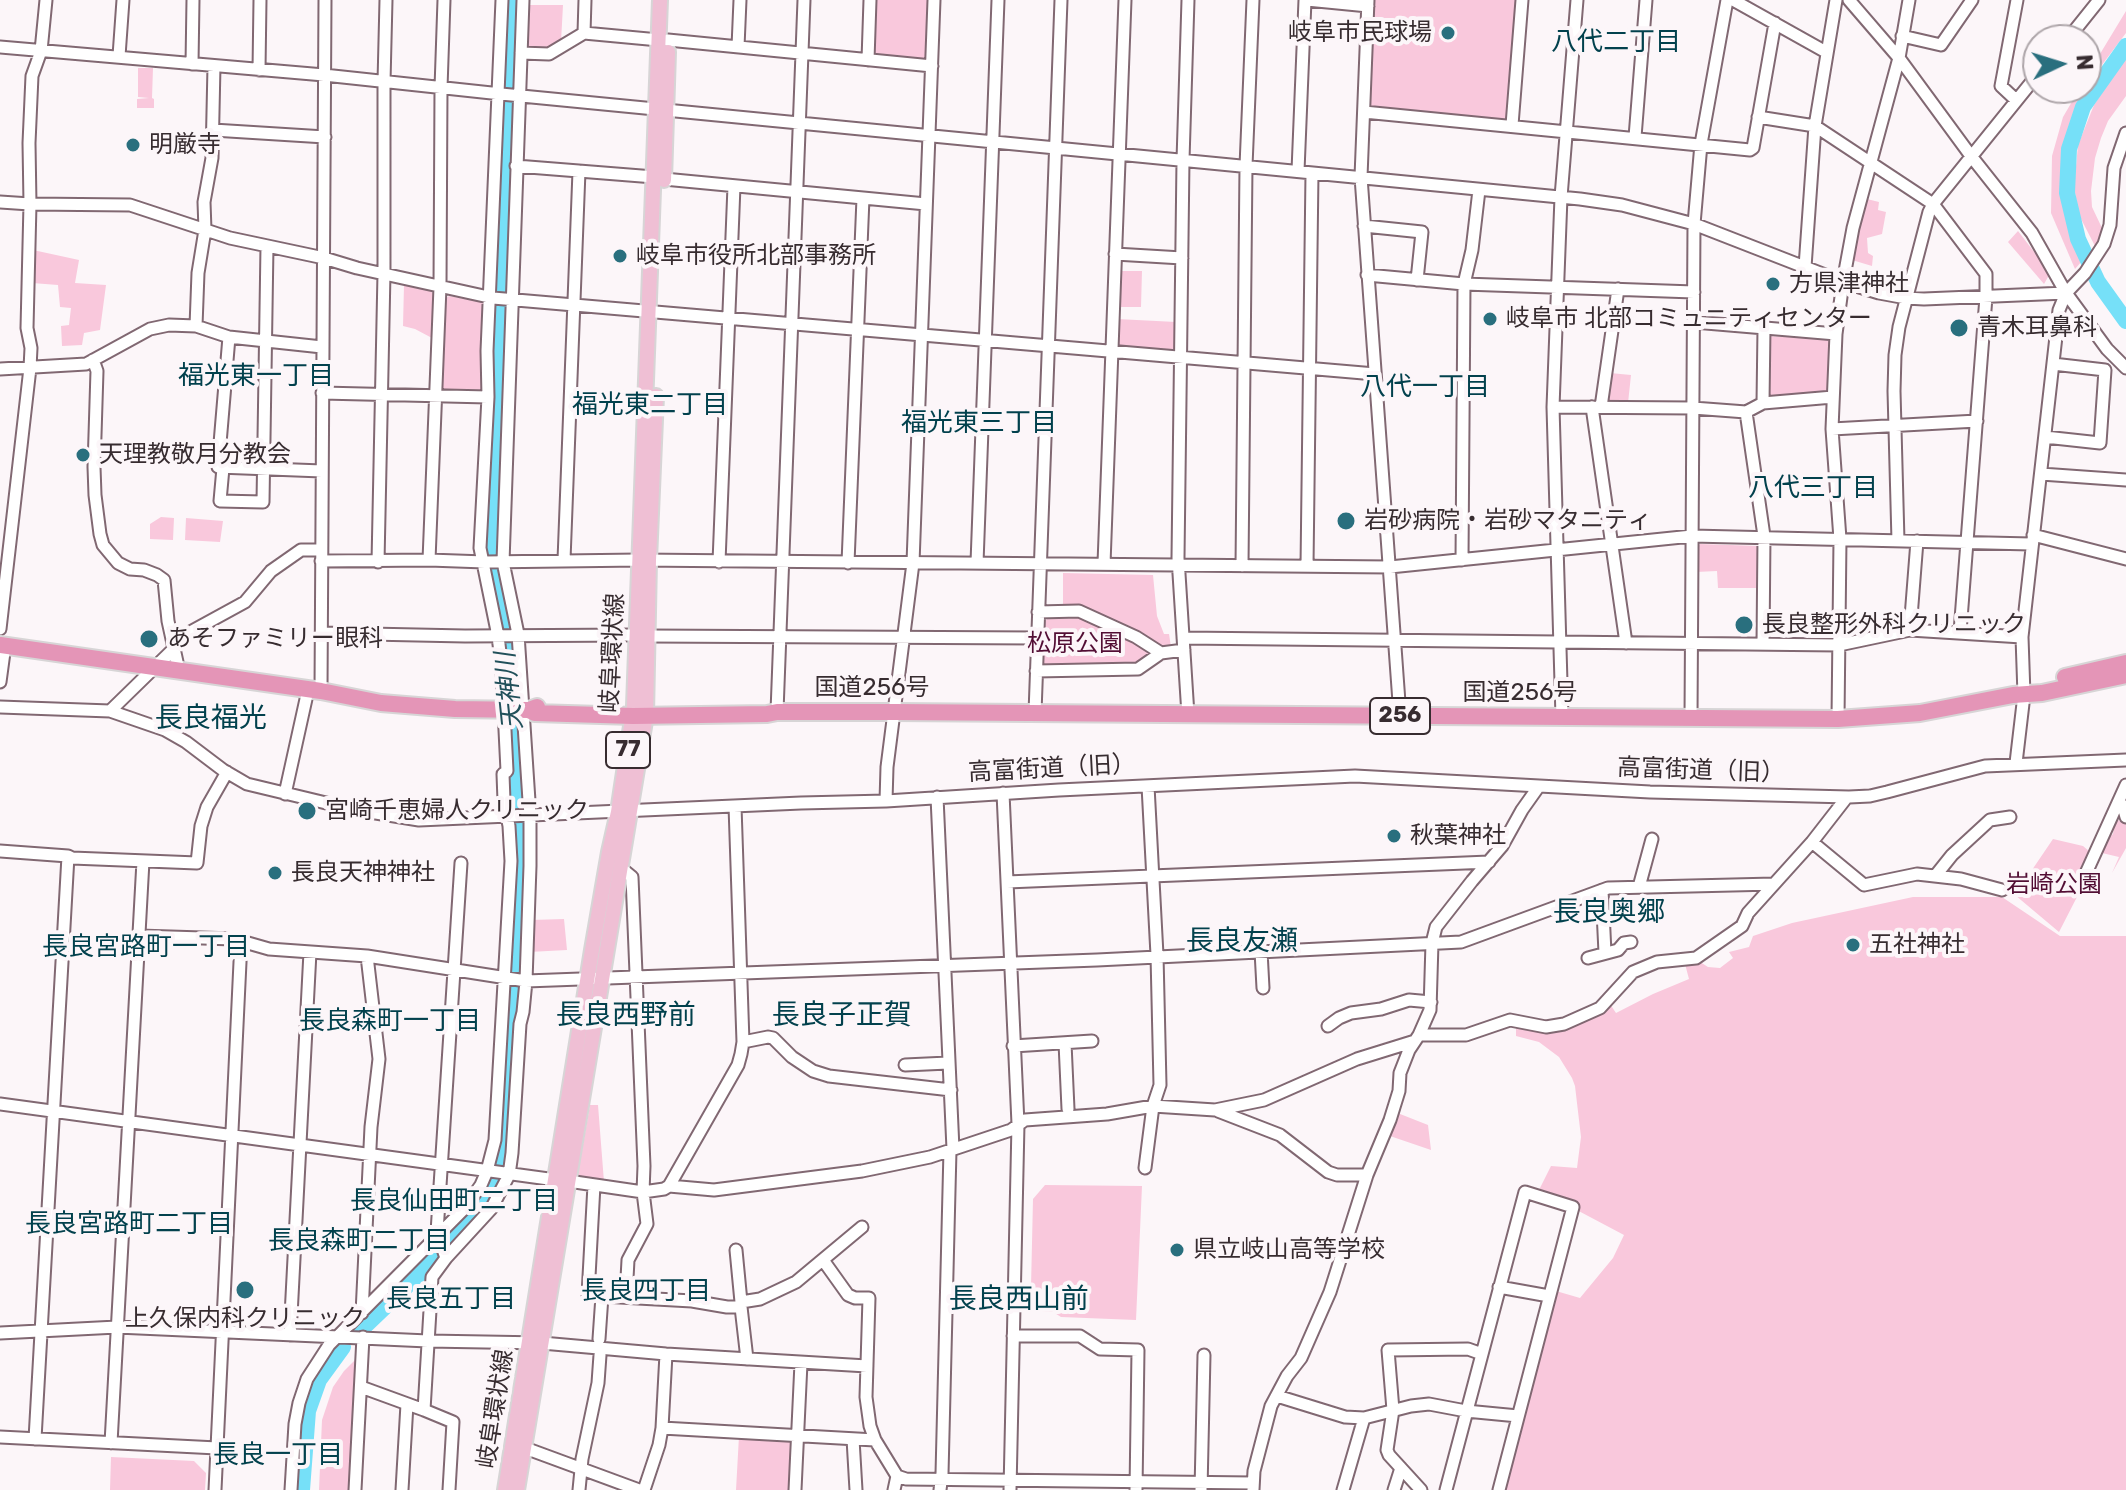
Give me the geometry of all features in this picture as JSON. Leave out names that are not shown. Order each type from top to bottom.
[{"type":"highway","name":"国道256号","points":[[2,640],[156,668],[395,704],[455,709],[516,709],[535,713],[894,712],[1838,719],[1920,713],[2024,695]]},
{"type":"highway","name":"256","points":[[2024,695],[2043,683],[2126,663]]},
{"type":"highway","name":"256","points":[[2024,695],[2126,675]]},
{"type":"main road","name":"岐阜環状線","points":[[660,0],[664,40]]},
{"type":"main road","name":"岐阜環状線","points":[[505,1490],[536,1343],[596,978],[621,868],[624,812],[640,711],[661,109],[669,0]]},
{"type":"main road","name":"岐阜環状線","points":[[596,978],[609,852],[624,812]]},
{"type":"main road","name":"岐阜環状線","points":[[517,1490],[525,1448],[536,1343]]},
{"type":"street","points":[[0,682],[6,517],[30,368],[31,348],[27,328],[32,76],[41,51],[46,0]]},
{"type":"street","points":[[119,56],[123,0]]},
{"type":"street","points":[[192,64],[193,0]]},
{"type":"street","points":[[259,70],[260,0]]},
{"type":"street","points":[[285,794],[315,690],[321,633],[325,0]]},
{"type":"street","points":[[378,562],[386,0]]},
{"type":"street","points":[[429,560],[440,287],[444,0]]},
{"type":"street","points":[[291,1490],[299,1403],[307,1379],[362,1313],[464,1209],[489,1172],[495,1140],[511,861],[503,774],[507,771],[505,740],[516,709],[502,669],[480,548],[502,0]]},
{"type":"street","points":[[424,1410],[432,1277],[445,1257],[491,1209],[507,1174],[523,1012],[530,816],[516,709],[518,634],[502,562],[523,0]]},
{"type":"street","points":[[584,33],[585,0]]},
{"type":"street","points":[[738,47],[740,0]]},
{"type":"street","points":[[775,712],[804,0]]},
{"type":"street","points":[[868,60],[870,0]]},
{"type":"street","points":[[886,801],[887,767],[913,563],[934,0]]},
{"type":"street","points":[[977,563],[998,0]]},
{"type":"street","points":[[1035,713],[1061,0]]},
{"type":"street","points":[[1104,564],[1125,0]]},
{"type":"street","points":[[1188,0],[1178,565],[1188,715]]},
{"type":"street","points":[[1242,566],[1246,166],[1253,0]]},
{"type":"street","points":[[1298,171],[1306,0],[1368,3],[1361,177],[1400,716]]},
{"type":"street","points":[[1512,125],[1522,0]]},
{"type":"street","points":[[1562,717],[1553,407],[1561,197],[1577,0]]},
{"type":"street","points":[[1635,137],[1646,0]]},
{"type":"street","points":[[1691,718],[1694,224],[1701,144],[1727,0]]},
{"type":"street","points":[[1733,0],[1826,52]]},
{"type":"street","points":[[1805,267],[1815,126],[1836,0]]},
{"type":"street","points":[[1849,0],[1899,58],[2032,233],[2066,293],[2107,349],[2126,368]]},
{"type":"street","points":[[1838,719],[1840,539],[1832,429],[1836,334],[1853,228],[1899,58],[1909,0]]},
{"type":"street","points":[[1902,36],[1941,45],[1972,0]]},
{"type":"street","points":[[2016,100],[2001,86],[2017,0]]},
{"type":"street","points":[[2080,24],[2099,0]]},
{"type":"street","points":[[1364,112],[1750,150],[1753,148],[1775,23]]},
{"type":"street","points":[[521,53],[549,54],[584,33],[932,66]]},
{"type":"street","points":[[0,47],[324,75],[1561,197],[1622,205],[1694,224],[1879,293],[1906,298],[2066,293]]},
{"type":"street","points":[[196,326],[198,273],[205,230],[204,202],[212,158],[214,66]]},
{"type":"street","points":[[1898,541],[1895,355],[1906,298],[1933,204],[2022,93]]},
{"type":"street","points":[[1758,117],[1815,126],[1933,204],[1986,274],[1960,632]]},
{"type":"street","points":[[213,130],[325,137]]},
{"type":"street","points":[[2016,763],[2024,695],[2022,637],[2059,310],[2066,293],[2104,244],[2111,214],[2114,168],[2126,133]]},
{"type":"street","points":[[516,166],[926,204]]},
{"type":"street","points":[[564,560],[579,171]]},
{"type":"street","points":[[1307,566],[1312,173]]},
{"type":"street","points":[[719,562],[734,186]]},
{"type":"street","points":[[1462,560],[1464,284],[1472,250],[1479,190]]},
{"type":"street","points":[[848,563],[863,198]]},
{"type":"street","points":[[0,202],[130,205],[205,230],[267,246],[492,298],[1375,374]]},
{"type":"street","points":[[2111,214],[2126,215]]},
{"type":"street","points":[[1364,226],[1422,232],[1417,280]]},
{"type":"street","points":[[223,468],[220,501],[263,502],[267,246]]},
{"type":"street","points":[[1115,254],[1182,258]]},
{"type":"street","points":[[1367,275],[1464,284],[1694,292]]},
{"type":"street","points":[[1618,289],[1597,407],[1626,643]]},
{"type":"street","points":[[1694,322],[1836,334]]},
{"type":"street","points":[[0,369],[76,366],[159,325],[196,326],[229,337],[322,347]]},
{"type":"street","points":[[2056,335],[2074,326],[2091,328]]},
{"type":"street","points":[[1763,403],[1764,328]]},
{"type":"street","points":[[229,337],[218,467],[322,471]]},
{"type":"street","points":[[93,360],[97,371],[95,495],[103,545],[118,563],[130,569],[144,570],[164,580],[168,621],[179,671]]},
{"type":"street","points":[[2045,437],[2100,443],[2105,370],[2053,364]]},
{"type":"street","points":[[322,393],[488,397]]},
{"type":"street","points":[[1553,407],[1693,408],[1746,412],[1763,403],[1833,397]]},
{"type":"street","points":[[1746,412],[1764,536],[1763,644]]},
{"type":"street","points":[[1832,429],[1977,421]]},
{"type":"street","points":[[2041,474],[2126,480]]},
{"type":"street","points":[[110,711],[192,631],[245,602],[271,571],[301,550],[321,556],[378,562],[644,560],[1390,567],[1692,536],[1764,536],[1898,541],[2032,540],[2126,559]]},
{"type":"street","points":[[1910,630],[1917,541]]},
{"type":"street","points":[[1038,612],[1079,611],[1136,637],[1161,653]]},
{"type":"street","points":[[1036,671],[1138,669],[1161,653],[1183,644],[1394,641],[1839,645],[1910,630],[2022,637]]},
{"type":"street","points":[[321,633],[1037,638]]},
{"type":"street","name":"高富街道（旧）","points":[[0,707],[110,711],[165,730],[247,784],[374,814],[419,820],[886,801],[1355,776],[1847,797],[1879,794],[1985,766],[2126,760]]},
{"type":"street","points":[[0,851],[72,858],[197,863],[201,826],[207,807],[227,772]]},
{"type":"street","points":[[2082,882],[2126,785]]},
{"type":"street","points":[[1145,1168],[1153,1106],[1160,1085],[1148,786]]},
{"type":"street","points":[[823,1260],[848,1295],[869,1298],[866,1397],[870,1426],[897,1476],[940,1485],[1253,1487],[1271,1406],[1301,1358],[1330,1292],[1367,1175],[1390,1120],[1399,1091],[1400,1073],[1430,1010],[1432,943],[1436,927],[1502,846],[1539,786]]},
{"type":"street","points":[[1003,793],[1018,1124],[1010,1485]]},
{"type":"street","points":[[937,797],[952,1150],[940,1485]]},
{"type":"street","points":[[669,1186],[714,1190],[906,1163],[1011,1130],[1025,1120],[1107,1114],[1153,1106],[1215,1110],[1273,1098],[1357,1059],[1417,1038],[1466,1035],[1510,1020],[1546,1027],[1564,1024],[1600,1008],[1633,972],[1657,962],[1696,958],[1742,926],[1748,913],[1812,842],[1847,797]]},
{"type":"street","points":[[0,1104],[643,1192],[664,1189],[669,1186],[738,1065],[743,1042],[735,806]]},
{"type":"street","points":[[2126,806],[2126,817]]},
{"type":"street","points":[[1936,875],[1952,855],[1990,820],[2010,817]]},
{"type":"street","points":[[1639,887],[1652,839]]},
{"type":"street","points":[[1812,842],[1864,885],[1908,875],[1936,875],[2002,890]]},
{"type":"street","points":[[35,1439],[68,856]]},
{"type":"street","points":[[111,1443],[143,861]]},
{"type":"street","points":[[1007,882],[1489,862]]},
{"type":"street","points":[[445,1257],[438,1238],[441,1164],[461,863]]},
{"type":"street","points":[[621,868],[632,877],[643,1192],[647,1224],[628,1260],[626,1297]]},
{"type":"street","points":[[139,936],[241,941],[269,949],[367,956],[525,981],[1461,942],[1608,888],[1774,884]]},
{"type":"street","points":[[1602,890],[1605,953]]},
{"type":"street","points":[[215,1490],[241,941]]},
{"type":"street","points":[[1588,958],[1618,950],[1624,943],[1631,942]]},
{"type":"street","points":[[1261,951],[1263,988]]},
{"type":"street","points":[[290,1335],[310,952]]},
{"type":"street","points":[[362,1313],[371,1127],[379,1059],[367,956]]},
{"type":"street","points":[[1328,1026],[1351,1013],[1381,1009],[1409,1000],[1431,1002]]},
{"type":"street","points":[[743,1042],[773,1038],[792,1057],[813,1071],[829,1076],[951,1090]]},
{"type":"street","points":[[1013,1046],[1092,1041]]},
{"type":"street","points":[[1065,1043],[1068,1109]]},
{"type":"street","points":[[905,1065],[948,1063]]},
{"type":"street","points":[[1215,1110],[1280,1135],[1328,1172],[1367,1175]]},
{"type":"street","points":[[594,1185],[588,1295],[741,1304],[760,1299],[796,1282],[862,1227]]},
{"type":"street","points":[[1446,1490],[1525,1192],[1573,1207],[1499,1490]]},
{"type":"street","points":[[736,1250],[747,1359]]},
{"type":"street","points":[[1499,1287],[1549,1296]]},
{"type":"street","points":[[599,1339],[602,1296]]},
{"type":"street","points":[[0,1333],[117,1327],[536,1343],[867,1366]]},
{"type":"street","points":[[1013,1336],[1080,1336],[1100,1349],[1138,1350],[1136,1486]]},
{"type":"street","points":[[355,1490],[363,1337]]},
{"type":"street","points":[[1421,1490],[1387,1450],[1393,1410],[1388,1350],[1468,1349],[1482,1354]]},
{"type":"street","points":[[525,1448],[641,1490],[659,1445],[666,1354]]},
{"type":"street","points":[[579,1490],[600,1355]]},
{"type":"street","points":[[1202,1486],[1204,1355]]},
{"type":"street","points":[[795,1490],[801,1363]]},
{"type":"street","points":[[361,1387],[453,1422],[449,1490]]},
{"type":"street","points":[[1277,1396],[1345,1417],[1364,1418],[1429,1404],[1518,1416]]},
{"type":"street","points":[[402,1490],[407,1404]]},
{"type":"street","points":[[1343,1490],[1364,1418]]},
{"type":"street","points":[[662,1428],[875,1440]]},
{"type":"street","points":[[0,1437],[217,1448]]},
{"type":"street","points":[[853,1439],[856,1490]]},
{"type":"street","points":[[1394,1490],[1401,1468]]},
{"type":"street","points":[[894,1490],[897,1476]]},
{"type":"green space","points":[[875,0],[929,0],[926,61],[872,56]]},
{"type":"green space","points":[[1373,0],[1520,0],[1507,120],[1373,108],[1370,104],[1370,71]]},
{"type":"green space","points":[[526,5],[563,5],[561,42],[549,51],[528,50]]},
{"type":"green space","points":[[2126,11],[2126,33],[2102,65],[2102,51]]},
{"type":"green space","points":[[2126,57],[2126,96],[2108,121],[2095,158],[2092,207],[2102,228],[2096,248],[2079,215],[2074,187],[2078,145],[2094,105],[2102,104],[2102,93]]},
{"type":"green space","points":[[138,68],[153,68],[154,108],[137,108],[137,99],[149,98],[138,97]]},
{"type":"green space","points":[[2071,104],[2080,104],[2066,137],[2060,188],[2082,261],[2075,269],[2051,213],[2052,156],[2063,117]]},
{"type":"green space","points":[[1867,199],[1879,202],[1878,210],[1886,212],[1882,234],[1867,238],[1868,253],[1873,256],[1872,266],[1852,260]]},
{"type":"green space","points":[[2018,231],[2048,270],[2044,284],[2008,242]]},
{"type":"green space","points":[[33,250],[79,260],[75,283],[106,285],[100,330],[84,333],[82,345],[62,346],[61,326],[69,325],[71,308],[60,307],[58,285],[32,283]]},
{"type":"green space","points":[[1121,271],[1142,271],[1141,307],[1121,307]]},
{"type":"green space","points":[[404,285],[428,289],[434,294],[432,338],[403,326]]},
{"type":"green space","points":[[449,296],[483,302],[487,309],[483,394],[445,393],[440,389],[444,300]]},
{"type":"green space","points":[[1117,319],[1176,322],[1174,351],[1117,346]]},
{"type":"green space","points":[[1767,336],[1830,339],[1828,394],[1768,400]]},
{"type":"green space","points":[[1610,373],[1631,375],[1628,403],[1608,403]]},
{"type":"green space","points":[[161,517],[174,518],[173,540],[150,539],[150,524]]},
{"type":"green space","points":[[186,518],[223,521],[220,542],[185,540]]},
{"type":"green space","points":[[1700,544],[1759,546],[1759,588],[1718,588],[1717,571],[1696,572],[1696,550]]},
{"type":"green space","points":[[1063,573],[1153,575],[1157,616],[1164,634],[1169,634],[1171,647],[1161,649],[1063,610]]},
{"type":"green space","name":"松原公園","points":[[1080,618],[1153,651],[1153,656],[1133,671],[1056,669],[1043,665],[1044,623],[1047,619]]},
{"type":"green space","points":[[2115,819],[2126,823],[2126,848],[2112,873],[2119,857],[2102,853],[2105,841],[2113,834]]},
{"type":"green space","name":"岩崎公園","points":[[2053,839],[2083,846],[2097,858],[2059,932],[2015,895]]},
{"type":"green space","points":[[1913,897],[2002,897],[2060,936],[2126,936],[2126,1490],[1504,1490],[1556,1291],[1580,1298],[1613,1258],[1624,1235],[1539,1190],[1551,1166],[1577,1168],[1581,1137],[1575,1086],[1559,1057],[1539,1042],[1516,1036],[1516,1024],[1535,1027],[1608,1001],[1616,1013],[1689,979],[1685,964],[1697,960],[1708,967],[1720,968],[1733,958],[1729,952],[1749,947],[1753,936],[1792,923]]},
{"type":"green space","points":[[564,919],[567,950],[529,952],[531,920]]},
{"type":"green space","points":[[590,1105],[598,1105],[604,1182],[577,1179]]},
{"type":"green space","points":[[1395,1112],[1428,1125],[1431,1150],[1390,1136]]},
{"type":"green space","points":[[1045,1185],[1142,1186],[1136,1320],[1061,1317],[1053,1312],[1040,1311],[1042,1297],[1031,1287],[1033,1199]]},
{"type":"green space","points":[[357,1358],[349,1490],[319,1490],[322,1420],[333,1387]]},
{"type":"green space","points":[[739,1436],[790,1439],[793,1442],[791,1490],[736,1490]]},
{"type":"green space","points":[[111,1457],[194,1461],[206,1473],[205,1490],[110,1490]]},
{"type":"waterway","name":"天神川","points":[[362,1329],[453,1242],[488,1196],[503,1153],[507,1121],[519,891],[519,828],[506,637],[494,572],[491,520],[510,0]]},
{"type":"waterway","points":[[2126,46],[2083,107],[2069,149],[2067,193],[2078,239],[2098,282],[2126,321]]},
{"type":"waterway","name":"天神川","points":[[302,1490],[308,1411],[319,1380],[343,1347]]},
{"type":"place","name":"岐阜市民球場","points":[[1448,33]]},
{"type":"place","name":"明厳寺","points":[[133,145]]},
{"type":"place","name":"岐阜市役所北部事務所","points":[[620,256]]},
{"type":"place","name":"方県津神社","points":[[1773,284]]},
{"type":"place","name":"岐阜市 北部コミュニティセンター","points":[[1490,319]]},
{"type":"place","name":"青木耳鼻科","points":[[1959,328]]},
{"type":"place","name":"天理教敬月分教会","points":[[83,455]]},
{"type":"place","name":"岩砂病院・岩砂マタニティ","points":[[1346,521]]},
{"type":"place","name":"長良整形外科クリニック","points":[[1744,625]]},
{"type":"place","name":"あそファミリー眼科","points":[[149,639]]},
{"type":"place","name":"宮崎千恵婦人クリニック","points":[[307,811]]},
{"type":"place","name":"秋葉神社","points":[[1394,836]]},
{"type":"place","name":"長良天神神社","points":[[275,873]]},
{"type":"place","name":"五社神社","points":[[1853,945]]},
{"type":"place","name":"県立岐山高等学校","points":[[1177,1250]]},
{"type":"place","name":"上久保内科クリニック","points":[[245,1290]]},
{"type":"district","name":"八代二丁目","points":[[1616,42]]},
{"type":"district","name":"福光東一丁目","points":[[256,376]]},
{"type":"district","name":"八代一丁目","points":[[1425,387]]},
{"type":"district","name":"福光東二丁目","points":[[650,405]]},
{"type":"district","name":"福光東三丁目","points":[[979,423]]},
{"type":"district","name":"八代三丁目","points":[[1813,488]]},
{"type":"district","name":"長良福光","points":[[211,719]]},
{"type":"district","name":"長良奥郷","points":[[1609,913]]},
{"type":"district","name":"長良友瀬","points":[[1242,942]]},
{"type":"district","name":"長良宮路町一丁目","points":[[146,947]]},
{"type":"district","name":"長良西野前","points":[[626,1016]]},
{"type":"district","name":"長良子正賀","points":[[842,1016]]},
{"type":"district","name":"長良森町一丁目","points":[[390,1021]]},
{"type":"district","name":"長良仙田町二丁目","points":[[454,1201]]},
{"type":"district","name":"長良宮路町二丁目","points":[[129,1224]]},
{"type":"district","name":"長良森町二丁目","points":[[359,1241]]},
{"type":"district","name":"長良四丁目","points":[[646,1291]]},
{"type":"district","name":"長良五丁目","points":[[451,1299]]},
{"type":"district","name":"長良西山前","points":[[1019,1300]]},
{"type":"district","name":"長良一丁目","points":[[278,1455]]}]
